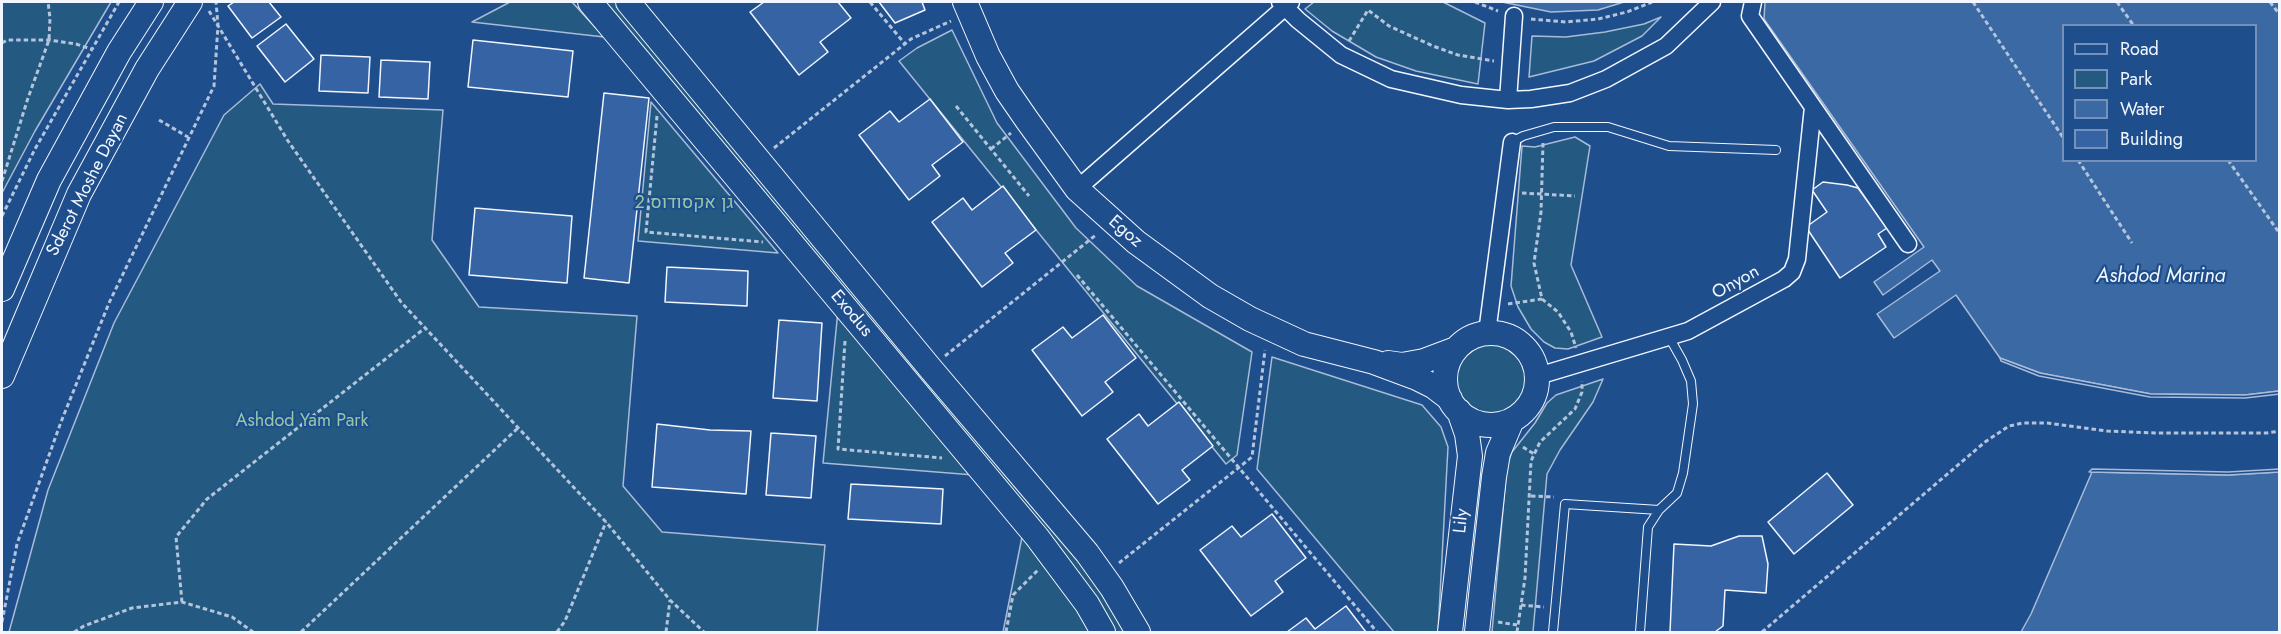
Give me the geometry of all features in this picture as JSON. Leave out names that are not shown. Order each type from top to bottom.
[{"type":"street","name":"Sderot Moshe Dayan","points":[[2,289],[49,180],[118,52],[151,2]]},
{"type":"street","name":"Exodus","points":[[590,2],[973,460],[1051,556],[1087,604],[1103,633]]},
{"type":"street","name":"Exodus","points":[[628,2],[930,368],[1080,544],[1103,575],[1138,633]]},
{"type":"street","points":[[1077,189],[1210,73],[1285,3],[1325,44],[1391,79],[1461,95],[1531,99],[1570,93],[1606,79],[1666,46],[1712,2]]},
{"type":"street","points":[[1753,2],[1750,16],[1908,244]]},
{"type":"street","name":"Sderot Moshe Dayan","points":[[2,376],[79,194],[147,69],[199,5]]},
{"type":"street","name":"Egoz","points":[[967,7],[998,74],[1027,120],[1077,189],[1170,269],[1202,291],[1268,328],[1304,344],[1374,362],[1433,386],[1454,405]]},
{"type":"street","points":[[1508,99],[1514,16]]},
{"type":"street","name":"Onyon","points":[[1538,376],[1688,332],[1784,279],[1792,272],[1797,259],[1814,107]]},
{"type":"street","points":[[1487,333],[1512,142]]},
{"type":"street","points":[[1487,333],[1500,333],[1514,338],[1526,348],[1534,361],[1538,376],[1537,389],[1532,402],[1512,420],[1498,424],[1484,424],[1471,420],[1454,405],[1446,387],[1449,360],[1456,349],[1470,338],[1487,333]]},
{"type":"street","name":"Egoz","points":[[1374,362],[1402,365],[1424,361],[1456,349]]},
{"type":"street","name":"Lily","points":[[1450,633],[1470,456],[1467,434],[1454,405]]},
{"type":"street","name":"Lily","points":[[1477,633],[1494,477],[1498,453],[1512,420]]},
{"type":"lane","points":[[1512,142],[1522,136],[1554,128],[1608,127],[1669,146],[1776,150]]},
{"type":"lane","points":[[1641,633],[1648,527],[1659,510],[1677,493],[1683,473],[1694,404],[1691,381],[1669,338]]},
{"type":"lane","points":[[1553,633],[1565,504],[1659,510]]},
{"type":"path","points":[[2,181],[49,40],[48,2]]},
{"type":"path","points":[[2,216],[35,149],[119,2]]},
{"type":"path","points":[[2,622],[17,544],[61,422],[109,303],[214,86],[218,25],[216,2]]},
{"type":"path","points":[[870,2],[905,44]]},
{"type":"path","points":[[1475,2],[1514,16],[1566,22],[1598,19],[1627,12],[1652,2]]},
{"type":"path","points":[[1973,2],[2062,136]]},
{"type":"path","points":[[2117,2],[2133,24]]},
{"type":"path","points":[[2270,2],[2280,15]]},
{"type":"path","points":[[199,5],[218,25],[288,141],[401,302],[606,522],[670,600],[704,633]]},
{"type":"path","points":[[759,160],[911,39],[967,7]]},
{"type":"path","points":[[1341,54],[1368,10],[1389,26],[1458,56],[1511,63]]},
{"type":"path","points":[[2,44],[7,40],[49,40],[91,49]]},
{"type":"path","points":[[660,85],[646,232],[794,245]]},
{"type":"path","points":[[956,105],[1029,196]]},
{"type":"path","points":[[159,120],[188,137]]},
{"type":"path","points":[[991,149],[1027,120]]},
{"type":"path","points":[[2079,162],[2132,243]]},
{"type":"path","points":[[2229,162],[2280,234]]},
{"type":"path","points":[[1505,193],[1575,196]]},
{"type":"path","points":[[961,343],[1113,222]]},
{"type":"path","points":[[1077,275],[1377,633]]},
{"type":"path","points":[[1491,306],[1542,298]]},
{"type":"path","points":[[847,309],[838,449],[973,460]]},
{"type":"path","points":[[182,602],[176,537],[207,499],[426,328]]},
{"type":"path","points":[[1103,575],[1252,457],[1268,328]]},
{"type":"path","points":[[1762,633],[1985,442],[2009,426],[2023,423],[2047,423],[2107,431],[2155,433],[2280,431]]},
{"type":"path","points":[[301,633],[519,428]]},
{"type":"path","points":[[1530,496],[1559,498],[1565,504]]},
{"type":"path","points":[[557,633],[565,621],[606,522]]},
{"type":"path","points":[[1006,633],[1013,595],[1051,556]]},
{"type":"path","points":[[666,633],[670,600]]},
{"type":"path","points":[[74,633],[84,626],[132,608],[182,602],[232,617],[253,633]]},
{"type":"path","points":[[1521,605],[1539,607]]},
{"type":"green space","points":[[2,2],[111,2],[35,131],[2,193]]},
{"type":"green space","points":[[510,2],[572,2],[604,37],[472,22]]},
{"type":"green space","points":[[598,2],[622,2],[1078,556],[1127,632],[1109,632]]},
{"type":"green space","points":[[1314,2],[1443,2],[1485,23],[1478,84],[1416,71],[1376,57],[1332,31],[1305,9]]},
{"type":"green space","points":[[1661,17],[1642,36],[1594,61],[1529,77],[1532,36],[1566,37],[1605,32],[1644,24]]},
{"type":"green space","points":[[952,30],[997,123],[1076,228],[1137,286],[1252,352],[1237,455],[1226,464],[899,61],[917,48]]},
{"type":"green space","name":"Ashdod Yam Park","points":[[260,84],[273,104],[443,110],[432,240],[479,307],[637,316],[623,486],[662,532],[825,545],[817,632],[9,632],[48,490],[114,323],[224,115]]},
{"type":"green space","name":"גן אקסודוס 2","points":[[651,102],[778,253],[638,241]]},
{"type":"green space","points":[[1575,137],[1590,146],[1571,265],[1602,337],[1568,349],[1555,348],[1544,342],[1531,329],[1518,307],[1511,286],[1522,146],[1535,147]]},
{"type":"green space","points":[[838,310],[974,475],[823,463]]},
{"type":"green space","points":[[1492,339],[1507,342],[1519,351],[1528,363],[1531,378],[1528,393],[1519,405],[1507,414],[1492,417],[1477,414],[1465,405],[1456,393],[1453,378],[1456,363],[1465,351],[1477,342]]},
{"type":"green space","points":[[1272,357],[1422,405],[1441,427],[1448,447],[1438,632],[1394,632],[1257,469]]},
{"type":"green space","points":[[1603,379],[1593,402],[1560,450],[1547,474],[1533,632],[1492,632],[1507,465],[1512,452],[1535,423],[1547,403],[1556,395]]},
{"type":"green space","points":[[1022,537],[1095,632],[1003,632]]},
{"type":"water","points":[[1502,2],[1624,2],[1598,10],[1551,12]]},
{"type":"water","name":"Ashdod Marina","points":[[1765,2],[2279,2],[2279,391],[2245,395],[2151,394],[2040,373],[2000,358],[1956,295],[1894,338],[1877,314],[1940,271],[1932,260],[1883,295],[1874,282],[1924,247],[1764,19]]},
{"type":"water","points":[[2092,472],[2228,475],[2279,472],[2279,632],[2021,632],[2031,614]]},
{"type":"pier","points":[[2000,358],[2040,373],[2151,394],[2245,395],[2279,391],[2280,394],[2245,398],[2150,397],[2039,376],[2001,361]]},
{"type":"pier","points":[[2092,469],[2228,472],[2280,469],[2280,472],[2228,475],[2089,472]]},
{"type":"building","points":[[234,2],[269,2],[281,17],[252,38],[228,6]]},
{"type":"building","points":[[764,2],[838,2],[851,18],[820,42],[828,52],[799,75],[750,12]]},
{"type":"building","points":[[879,2],[922,2],[925,10],[895,23]]},
{"type":"building","points":[[286,24],[314,59],[285,82],[257,46]]},
{"type":"building","points":[[473,40],[573,51],[568,97],[468,87]]},
{"type":"building","points":[[321,55],[370,57],[368,93],[319,91]]},
{"type":"building","points":[[381,60],[430,62],[428,99],[379,97]]},
{"type":"building","points":[[604,93],[649,98],[629,283],[584,278]]},
{"type":"building","points":[[930,99],[963,142],[932,165],[940,176],[909,200],[859,135],[890,111],[899,122]]},
{"type":"building","points":[[1823,182],[1858,188],[1887,228],[1878,234],[1886,247],[1840,278],[1806,227],[1827,212],[1812,190]]},
{"type":"building","points":[[1003,186],[1036,230],[1005,253],[1013,263],[982,287],[932,222],[963,198],[972,210]]},
{"type":"building","points":[[475,208],[572,216],[567,283],[469,275]]},
{"type":"building","points":[[667,267],[748,271],[747,306],[665,302]]},
{"type":"building","points":[[1103,315],[1136,358],[1105,382],[1113,392],[1082,416],[1032,350],[1063,327],[1072,338]]},
{"type":"building","points":[[779,320],[822,323],[817,401],[773,398]]},
{"type":"building","points":[[1179,402],[1213,446],[1182,470],[1190,480],[1158,504],[1107,439],[1139,414],[1148,426]]},
{"type":"building","points":[[657,424],[710,430],[751,431],[746,494],[652,487]]},
{"type":"building","points":[[771,433],[816,436],[811,498],[766,495]]},
{"type":"building","points":[[1827,473],[1853,505],[1794,554],[1768,522]]},
{"type":"building","points":[[851,484],[943,489],[941,524],[848,519]]},
{"type":"building","points":[[1272,514],[1306,558],[1275,581],[1283,592],[1251,616],[1200,550],[1232,526],[1241,537]]},
{"type":"building","points":[[1739,536],[1762,536],[1768,564],[1766,593],[1725,590],[1723,626],[1715,632],[1670,632],[1674,544],[1711,546]]},
{"type":"building","points":[[1346,606],[1366,632],[1287,632],[1306,618],[1315,629]]}]
